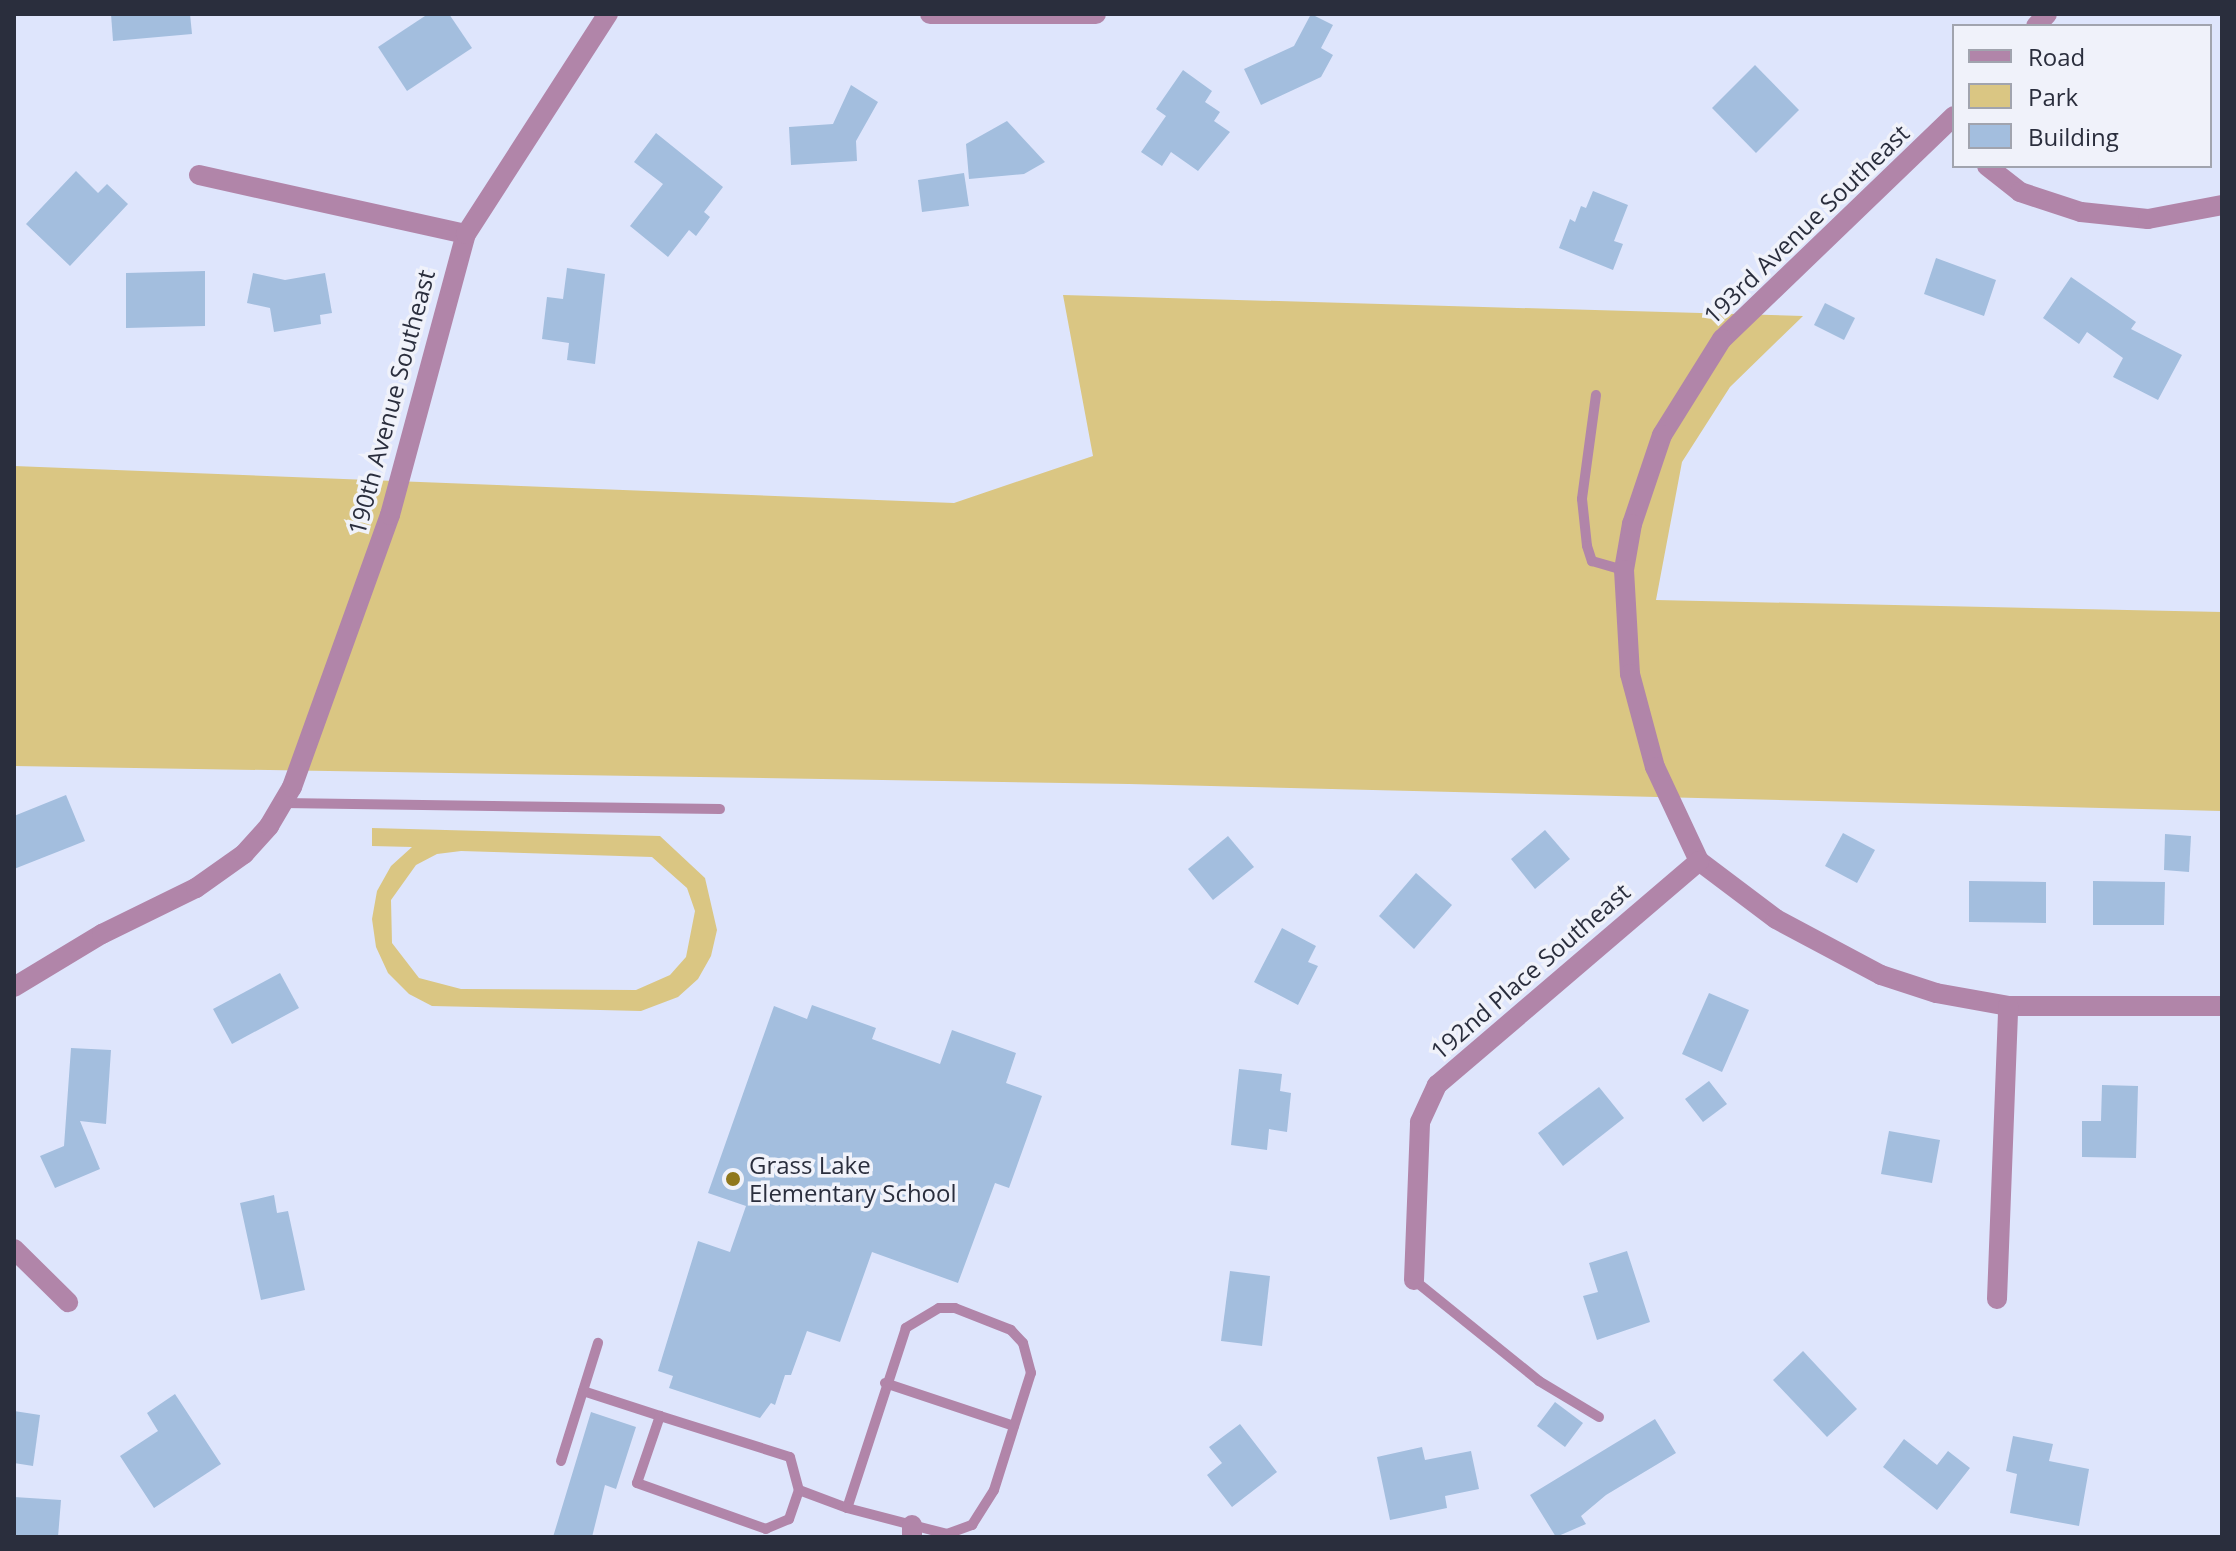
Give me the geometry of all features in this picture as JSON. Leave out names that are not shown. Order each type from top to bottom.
[{"type":"street","name":"190th Avenue Southeast","points":[[14,987],[102,934],[196,888],[244,854],[269,826],[283,803],[390,515],[466,234],[608,14]]},
{"type":"street","points":[[930,14],[1096,14]]},
{"type":"street","name":"193rd Avenue Southeast","points":[[1950,129],[1722,339],[1662,435],[1632,524],[1624,570],[1630,674],[1655,767],[1699,861],[1776,919],[1881,975],[1936,993],[2008,1006],[2222,1006]]},
{"type":"street","points":[[1990,168],[2020,192],[2081,212],[2148,219],[2222,205]]},
{"type":"street","points":[[199,175],[466,234]]},
{"type":"street","name":"192nd Place Southeast","points":[[1414,1280],[1420,1122],[1437,1085],[1699,861]]},
{"type":"street","points":[[1997,1299],[2008,1006]]},
{"type":"street","points":[[14,1249],[68,1302]]},
{"type":"lane","points":[[1596,395],[1582,499],[1587,546],[1592,561],[1624,570]]},
{"type":"lane","points":[[283,803],[720,809]]},
{"type":"lane","points":[[1414,1280],[1539,1381],[1599,1417]]},
{"type":"lane","points":[[799,1490],[847,1508],[912,1531],[947,1534],[972,1525],[994,1490],[1031,1373],[1023,1343],[998,1323],[955,1308],[939,1308],[906,1328],[885,1383],[847,1508]]},
{"type":"lane","points":[[561,1461],[598,1343]]},
{"type":"lane","points":[[885,1383],[1014,1426]]},
{"type":"lane","points":[[583,1391],[790,1457],[799,1490],[789,1519],[766,1529],[637,1483],[660,1416]]},
{"type":"green space","points":[[1063,295],[1803,316],[1730,387],[1682,462],[1656,600],[2222,612],[2222,811],[1129,784],[14,766],[14,466],[954,503],[1093,456]]},
{"type":"green space","points":[[372,828],[660,836],[705,878],[717,930],[711,956],[698,979],[678,997],[641,1011],[432,1006],[409,994],[388,973],[376,947],[372,919],[377,891],[391,866],[412,847],[372,846]],"holes":[[[461,851],[652,857],[687,888],[695,911],[686,957],[670,975],[636,990],[461,989],[419,978],[392,943],[391,900],[416,865],[437,854]]]},
{"type":"building","points":[[111,14],[190,14],[192,34],[113,41]]},
{"type":"building","points":[[428,14],[449,14],[472,48],[407,91],[378,47]]},
{"type":"building","points":[[1311,14],[1333,25],[1321,48],[1333,55],[1321,77],[1261,105],[1244,69],[1294,46]]},
{"type":"building","points":[[1755,65],[1799,110],[1756,153],[1712,108]]},
{"type":"building","points":[[1183,70],[1212,91],[1205,102],[1220,112],[1214,121],[1230,132],[1198,171],[1171,152],[1162,166],[1141,152],[1166,116],[1156,109]]},
{"type":"building","points":[[851,85],[878,102],[856,141],[857,161],[791,165],[789,127],[833,124]]},
{"type":"building","points":[[1007,121],[1045,162],[1024,174],[969,179],[966,144]]},
{"type":"building","points":[[656,133],[723,187],[704,212],[710,217],[696,236],[689,230],[668,257],[630,226],[663,184],[634,162]]},
{"type":"building","points":[[76,171],[98,193],[107,184],[128,204],[70,266],[26,224]]},
{"type":"building","points":[[964,173],[969,206],[922,212],[918,180]]},
{"type":"building","points":[[1593,191],[1628,205],[1614,241],[1623,244],[1613,270],[1559,248],[1570,219],[1575,222],[1581,206],[1586,208]]},
{"type":"building","points":[[1936,258],[1996,280],[1984,316],[1924,294]]},
{"type":"building","points":[[567,268],[605,274],[595,364],[567,360],[569,343],[542,339],[547,297],[563,299]]},
{"type":"building","points":[[205,271],[205,326],[126,328],[126,273]]},
{"type":"building","points":[[253,273],[285,280],[325,273],[332,313],[320,315],[321,324],[274,332],[270,308],[247,303]]},
{"type":"building","points":[[2071,277],[2136,322],[2131,329],[2182,355],[2158,400],[2113,377],[2123,358],[2087,332],[2079,344],[2043,318]]},
{"type":"building","points":[[1825,303],[1855,318],[1844,340],[1814,325]]},
{"type":"building","points":[[66,795],[85,841],[14,869],[14,816]]},
{"type":"building","points":[[1545,830],[1570,859],[1535,889],[1511,859]]},
{"type":"building","points":[[1843,833],[1875,850],[1857,883],[1825,866]]},
{"type":"building","points":[[2165,834],[2191,836],[2189,872],[2164,870]]},
{"type":"building","points":[[1228,836],[1254,867],[1213,900],[1188,869]]},
{"type":"building","points":[[1416,873],[1452,905],[1414,949],[1379,916]]},
{"type":"building","points":[[1969,881],[2046,882],[2046,923],[1969,922]]},
{"type":"building","points":[[2093,881],[2165,882],[2164,925],[2093,925]]},
{"type":"building","points":[[1282,928],[1316,946],[1308,962],[1318,966],[1298,1005],[1254,982]]},
{"type":"building","points":[[280,973],[299,1008],[232,1044],[213,1009]]},
{"type":"building","points":[[1709,993],[1749,1010],[1722,1072],[1682,1054]]},
{"type":"building","points":[[812,1005],[876,1028],[872,1039],[940,1064],[952,1030],[1016,1053],[1006,1083],[1042,1096],[1009,1188],[995,1183],[958,1283],[872,1252],[840,1342],[807,1331],[791,1375],[785,1375],[775,1405],[771,1403],[760,1418],[669,1388],[673,1376],[658,1371],[698,1241],[730,1252],[746,1206],[708,1193],[774,1006],[807,1019]]},
{"type":"building","points":[[71,1048],[111,1050],[106,1124],[80,1121],[100,1169],[55,1188],[40,1156],[64,1146]]},
{"type":"building","points":[[1239,1069],[1282,1074],[1280,1091],[1291,1093],[1287,1132],[1269,1129],[1267,1150],[1231,1145]]},
{"type":"building","points":[[1709,1081],[1727,1104],[1703,1122],[1685,1099]]},
{"type":"building","points":[[2102,1085],[2138,1086],[2136,1158],[2082,1157],[2082,1121],[2101,1121]]},
{"type":"building","points":[[1599,1087],[1624,1118],[1563,1166],[1538,1133]]},
{"type":"building","points":[[1889,1131],[1940,1140],[1932,1183],[1881,1174]]},
{"type":"building","points":[[274,1195],[277,1213],[288,1211],[305,1290],[261,1300],[240,1203]]},
{"type":"building","points":[[1627,1251],[1650,1322],[1597,1340],[1583,1296],[1598,1292],[1589,1263]]},
{"type":"building","points":[[1230,1271],[1270,1276],[1262,1346],[1221,1341]]},
{"type":"building","points":[[1803,1351],[1857,1409],[1827,1437],[1773,1380]]},
{"type":"building","points":[[175,1394],[221,1464],[154,1508],[120,1456],[158,1431],[147,1413]]},
{"type":"building","points":[[1555,1402],[1583,1423],[1565,1447],[1537,1426]]},
{"type":"building","points":[[14,1411],[40,1415],[33,1466],[14,1463]]},
{"type":"building","points":[[591,1412],[636,1427],[616,1489],[605,1485],[592,1537],[553,1537]]},
{"type":"building","points":[[1655,1419],[1676,1453],[1606,1495],[1581,1516],[1586,1524],[1556,1537],[1530,1495]]},
{"type":"building","points":[[1240,1424],[1277,1472],[1232,1507],[1207,1475],[1222,1463],[1209,1447]]},
{"type":"building","points":[[2013,1436],[2053,1444],[2049,1461],[2089,1469],[2079,1526],[2010,1513],[2017,1474],[2006,1471]]},
{"type":"building","points":[[1904,1439],[1937,1465],[1948,1451],[1970,1468],[1937,1510],[1883,1467]]},
{"type":"building","points":[[1422,1447],[1425,1460],[1471,1451],[1479,1489],[1445,1496],[1447,1508],[1390,1520],[1377,1457]]},
{"type":"building","points":[[14,1497],[61,1500],[58,1537],[14,1537]]},
{"type":"place","name":"Grass Lake Elementary School","points":[[733,1179]]}]
